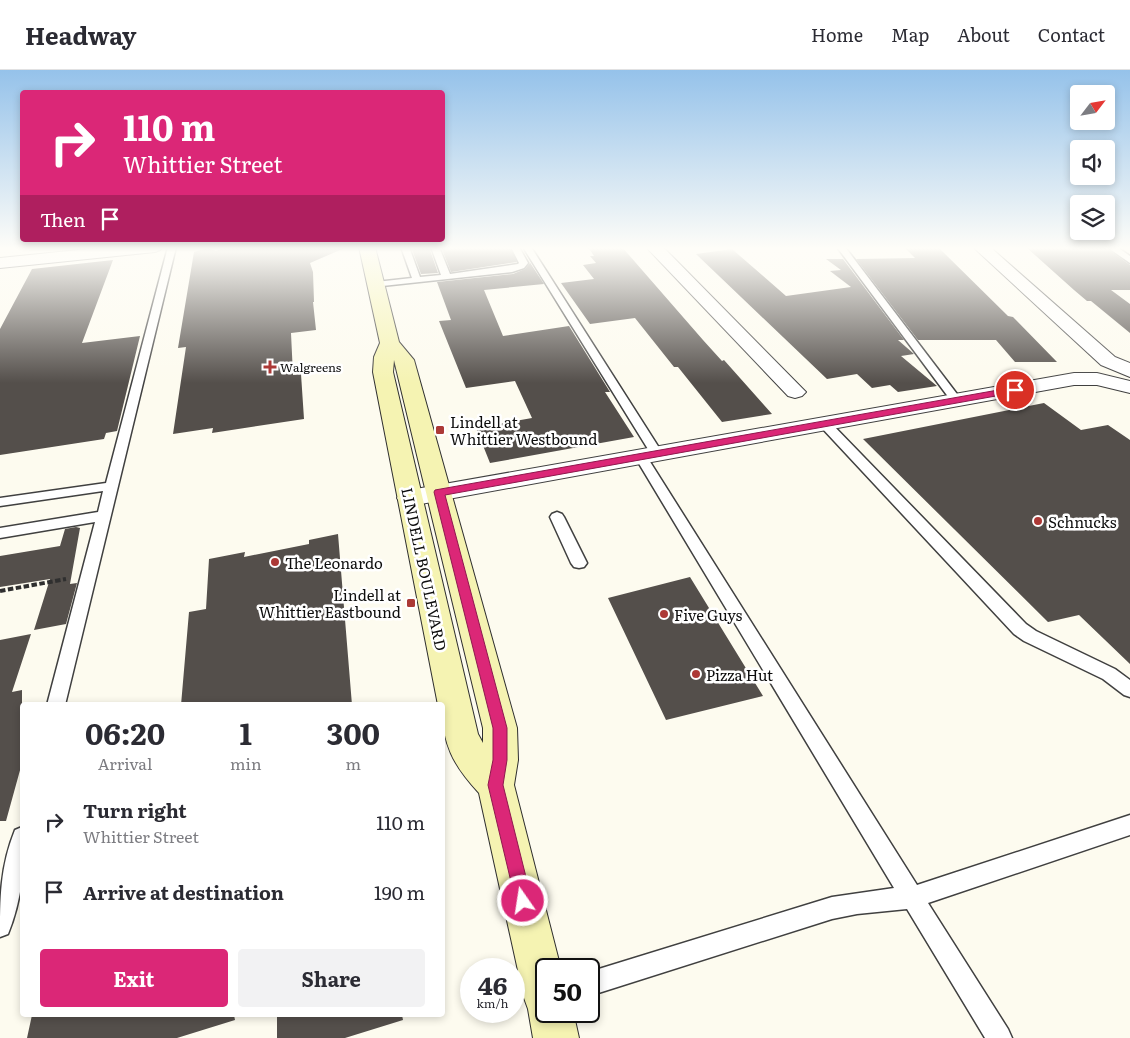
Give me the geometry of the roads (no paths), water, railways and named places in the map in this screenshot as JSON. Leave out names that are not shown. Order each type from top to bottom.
[{"type":"main road","name":"LINDELL BOULEVARD","points":[[378,292],[390,343],[404,360],[406,368],[424,495]]},
{"type":"main road","name":"LINDELL BOULEVARD","points":[[390,343],[384,357],[383,372],[500,728],[500,760],[496,785],[537,958]]},
{"type":"main road","points":[[553,1023],[556,1038]]},
{"type":"street","points":[[698,292],[795,392]]},
{"type":"street","points":[[1031,292],[1108,361],[1127,381]]},
{"type":"street","points":[[424,495],[1074,379],[1127,381]]},
{"type":"lane","points":[[57,702],[160,292]]},
{"type":"lane","points":[[549,292],[649,455],[912,897],[999,1038]]},
{"type":"lane","points":[[875,292],[956,400]]},
{"type":"lane","points":[[825,424],[1020,629],[1030,636],[1109,674],[1130,690]]},
{"type":"lane","points":[[0,502],[111,486]]},
{"type":"lane","points":[[0,533],[103,516]]},
{"type":"lane","points":[[557,517],[578,563]]},
{"type":"lane","points":[[600,981],[832,908],[857,903],[912,897],[1130,824]]},
{"type":"lane","points":[[0,926],[20,845]]},
{"type":"place","name":"Walgreens","points":[[270,367]]},
{"type":"place","name":"Lindell at Whittier Westbound","points":[[440,430]]},
{"type":"place","name":"Schnucks","points":[[1038,521]]},
{"type":"place","name":"The Leonardo","points":[[275,562]]},
{"type":"place","name":"Lindell at Whittier Eastbound","points":[[411,603]]},
{"type":"place","name":"Five Guys","points":[[664,614]]},
{"type":"place","name":"Pizza Hut","points":[[696,674]]}]
